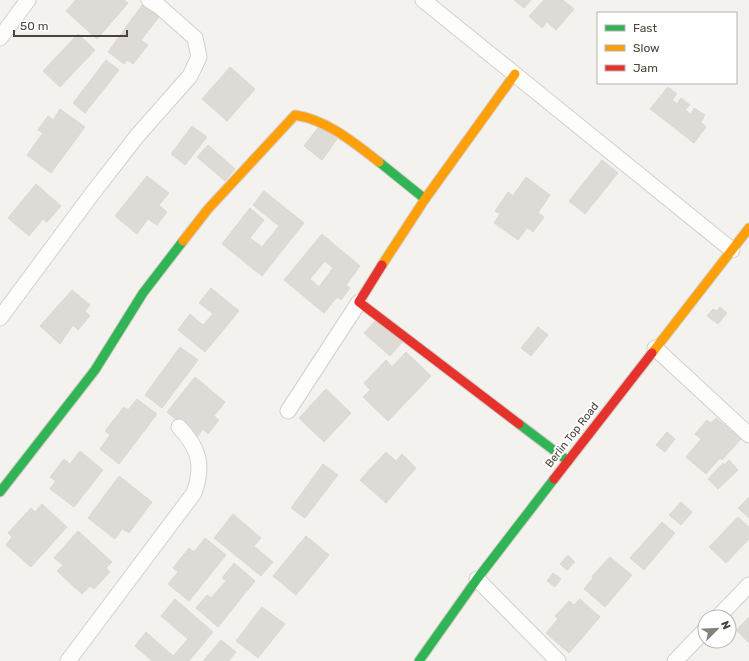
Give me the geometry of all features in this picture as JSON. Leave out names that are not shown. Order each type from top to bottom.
[{"type":"street","points":[[0,38],[28,0]]},
{"type":"street","points":[[0,318],[92,194],[138,136],[190,76],[199,57],[195,38],[160,7],[149,0]]},
{"type":"street","points":[[423,0],[732,250]]},
{"type":"street","points":[[288,411],[425,199],[515,74]]},
{"type":"street","points":[[0,492],[95,370],[142,293],[208,209],[295,115],[302,115],[311,118],[350,140],[425,199]]},
{"type":"street","name":"Berlin Top Road","points":[[419,661],[476,579],[749,228]]},
{"type":"street","points":[[359,302],[568,460]]},
{"type":"street","points":[[655,348],[749,435]]},
{"type":"street","points":[[68,661],[194,493],[199,480],[200,469],[197,453],[190,439],[179,427]]},
{"type":"street","points":[[476,579],[558,661]]},
{"type":"street","points":[[726,609],[749,584]]},
{"type":"street","points":[[675,661],[697,638]]},
{"type":"building","points":[[76,0],[124,0],[128,3],[97,39],[66,11]]},
{"type":"building","points":[[514,0],[531,0],[524,8]]},
{"type":"building","points":[[544,0],[563,0],[574,9],[556,30],[547,22],[542,28],[529,16]]},
{"type":"building","points":[[145,1],[162,13],[141,40],[148,45],[133,64],[127,60],[124,64],[108,52]]},
{"type":"building","points":[[78,34],[95,50],[60,87],[43,71]]},
{"type":"building","points":[[106,60],[119,70],[85,113],[73,103]]},
{"type":"building","points":[[230,67],[255,89],[227,121],[202,99]]},
{"type":"building","points":[[668,87],[677,94],[672,100],[677,104],[681,98],[690,105],[685,110],[691,114],[694,108],[705,115],[701,122],[706,127],[694,143],[650,109]]},
{"type":"building","points":[[60,109],[85,127],[51,173],[27,155],[43,133],[38,130],[48,116],[53,120]]},
{"type":"building","points":[[320,125],[337,139],[322,160],[304,146]]},
{"type":"building","points":[[192,126],[207,137],[185,165],[171,154]]},
{"type":"building","points":[[208,145],[235,169],[225,181],[197,157]]},
{"type":"building","points":[[602,160],[618,173],[585,214],[569,201]]},
{"type":"building","points":[[147,176],[169,193],[159,205],[167,212],[157,225],[148,219],[137,234],[115,216]]},
{"type":"building","points":[[526,177],[550,195],[538,213],[544,217],[533,232],[527,228],[518,240],[494,223],[500,214],[495,211],[508,192],[513,196]]},
{"type":"building","points":[[36,184],[61,206],[47,222],[43,219],[29,236],[8,218]]},
{"type":"building","points":[[264,191],[304,223],[262,276],[222,244],[250,208],[264,220],[250,238],[262,247],[279,226],[253,205]]},
{"type":"building","points":[[322,234],[360,266],[346,285],[350,288],[341,300],[337,297],[324,313],[284,280]],"holes":[[[325,261],[333,268],[319,287],[310,279]]]},
{"type":"building","points":[[211,288],[239,311],[205,352],[178,330],[190,314],[203,325],[213,314],[199,303]]},
{"type":"building","points":[[72,290],[90,305],[85,311],[90,316],[78,330],[73,325],[60,344],[40,326]]},
{"type":"building","points":[[720,307],[727,313],[718,324],[707,316],[713,309],[716,311]]},
{"type":"building","points":[[377,319],[402,342],[390,356],[364,333]]},
{"type":"building","points":[[538,327],[548,335],[531,356],[521,348]]},
{"type":"building","points":[[180,347],[198,360],[162,408],[145,395]]},
{"type":"building","points":[[406,352],[431,376],[388,421],[363,397],[370,390],[364,383],[386,360],[392,367]]},
{"type":"building","points":[[195,377],[225,402],[214,416],[219,420],[208,434],[203,429],[197,437],[167,412]]},
{"type":"building","points":[[326,389],[351,413],[324,442],[299,418]]},
{"type":"building","points":[[137,399],[157,414],[119,464],[100,449],[110,435],[105,431],[124,407],[128,410]]},
{"type":"building","points":[[716,418],[741,439],[722,460],[720,458],[706,474],[686,457],[701,439],[695,434],[707,420],[711,423]]},
{"type":"building","points":[[667,432],[675,439],[665,452],[656,445]]},
{"type":"building","points":[[80,451],[103,470],[74,507],[50,489],[56,481],[50,477],[64,459],[70,464]]},
{"type":"building","points":[[386,452],[396,461],[402,454],[416,468],[386,503],[360,480]]},
{"type":"building","points":[[729,460],[738,470],[718,489],[708,479],[723,463],[724,465]]},
{"type":"building","points":[[323,464],[338,475],[305,518],[291,508]]},
{"type":"building","points":[[119,476],[152,502],[129,533],[122,529],[115,539],[88,518]]},
{"type":"building","points":[[749,497],[749,518],[738,508]]},
{"type":"building","points":[[681,502],[692,512],[681,525],[669,515]]},
{"type":"building","points":[[42,504],[67,527],[31,567],[6,545],[12,537],[8,533],[31,508],[35,512]]},
{"type":"building","points":[[233,514],[261,538],[254,546],[273,562],[261,576],[214,538]]},
{"type":"building","points":[[738,517],[749,527],[749,539],[726,563],[709,547]]},
{"type":"building","points":[[662,522],[675,533],[644,570],[630,558]]},
{"type":"building","points":[[78,531],[112,562],[106,568],[110,572],[94,589],[90,586],[82,594],[57,571],[63,565],[54,558]]},
{"type":"building","points":[[306,536],[329,555],[296,595],[273,576]]},
{"type":"building","points":[[205,538],[226,555],[189,601],[168,584],[178,572],[173,568],[189,548],[194,552]]},
{"type":"building","points":[[568,555],[575,562],[567,570],[560,564]]},
{"type":"building","points":[[610,557],[632,575],[605,607],[584,589],[593,578],[592,576]]},
{"type":"building","points":[[234,563],[255,581],[218,627],[196,608],[207,595],[211,598],[226,581],[222,578]]},
{"type":"building","points":[[553,573],[561,579],[555,587],[547,581]]},
{"type":"building","points":[[175,599],[213,632],[189,661],[152,661],[135,646],[146,632],[173,656],[188,639],[161,616]]},
{"type":"building","points":[[580,599],[600,617],[569,653],[546,633],[558,619],[555,616],[569,601],[574,605]]},
{"type":"building","points":[[262,607],[285,624],[258,658],[236,641]]},
{"type":"building","points":[[749,617],[749,643],[737,631],[737,629]]},
{"type":"building","points":[[221,640],[236,652],[229,661],[203,661]]},
{"type":"traffic: fast","points":[[379,162],[425,199]]},
{"type":"traffic: fast","points":[[0,492],[95,370],[143,293],[183,241]]},
{"type":"traffic: fast","points":[[519,424],[568,461]]},
{"type":"traffic: fast","points":[[419,661],[477,579],[554,479]]},
{"type":"traffic: slow","points":[[382,265],[425,199],[515,74]]},
{"type":"traffic: slow","points":[[183,241],[208,209],[295,115],[329,127],[379,162]]},
{"type":"traffic: slow","points":[[652,353],[749,228]]},
{"type":"traffic: jam","points":[[382,265],[359,302],[519,424]]},
{"type":"traffic: jam","points":[[554,479],[652,353]]}]
